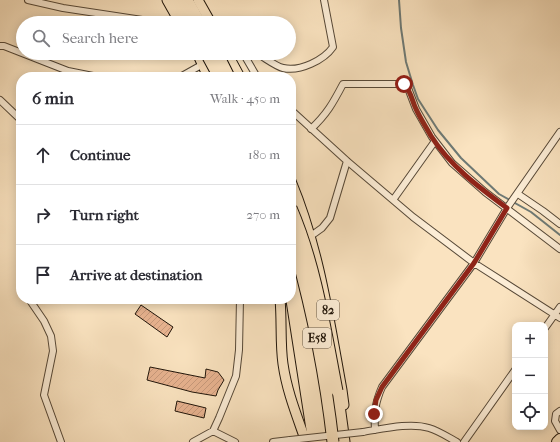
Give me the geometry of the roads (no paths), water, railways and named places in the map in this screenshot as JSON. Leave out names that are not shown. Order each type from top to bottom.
[{"type":"highway","points":[[176,0],[185,16]]},
{"type":"highway","points":[[187,0],[196,16]]},
{"type":"highway","points":[[210,60],[216,72]]},
{"type":"highway","points":[[220,60],[226,72]]},
{"type":"highway","points":[[296,222],[308,255],[319,298],[337,390],[345,442]]},
{"type":"highway","name":"E58","points":[[296,251],[303,275],[319,349],[333,442]]},
{"type":"highway","name":"E58","points":[[296,287],[312,359],[323,442]]},
{"type":"highway","points":[[293,304],[314,442]]},
{"type":"main road","points":[[166,0],[176,16]]},
{"type":"main road","points":[[198,0],[207,16]]},
{"type":"main road","points":[[201,60],[206,72]]},
{"type":"main road","points":[[230,60],[237,72]]},
{"type":"main road","name":"82","points":[[296,193],[311,236],[321,273],[342,390],[345,442]]},
{"type":"main road","points":[[280,304],[281,342],[285,375],[292,402],[306,442]]},
{"type":"street","points":[[28,0],[63,8],[116,16]]},
{"type":"street","points":[[269,60],[283,68],[300,68],[329,53],[333,47],[324,0]]},
{"type":"street","points":[[0,46],[16,51]]},
{"type":"street","points":[[40,60],[73,72]]},
{"type":"street","points":[[189,72],[211,60]]},
{"type":"street","points":[[247,60],[254,72]]},
{"type":"street","points":[[311,128],[323,118],[332,106],[342,84],[404,84],[408,88],[416,109],[435,141],[452,163],[485,192],[560,249]]},
{"type":"street","points":[[0,100],[16,115]]},
{"type":"street","points":[[296,114],[347,162],[413,217],[474,263],[557,317]]},
{"type":"street","points":[[375,430],[374,414],[376,400],[382,387],[474,263],[507,208],[560,132]]},
{"type":"street","points":[[393,200],[435,141]]},
{"type":"street","points":[[296,244],[311,236],[322,228],[330,218],[347,162]]},
{"type":"street","points":[[518,194],[560,224]]},
{"type":"street","points":[[32,304],[44,321],[51,336],[53,351],[44,395],[61,442]]},
{"type":"street","points":[[193,442],[213,431],[220,418],[236,376],[239,350],[240,304]]},
{"type":"street","points":[[548,325],[557,317],[560,308]]},
{"type":"street","points":[[464,442],[512,374]]},
{"type":"street","points":[[560,411],[556,414],[556,422],[560,430]]},
{"type":"street","points":[[273,442],[408,426],[428,428],[457,442]]},
{"type":"street","points":[[213,431],[235,442]]},
{"type":"waterway","points":[[399,0],[406,62],[418,99],[438,130],[461,158],[499,194],[531,212],[560,235]]}]
